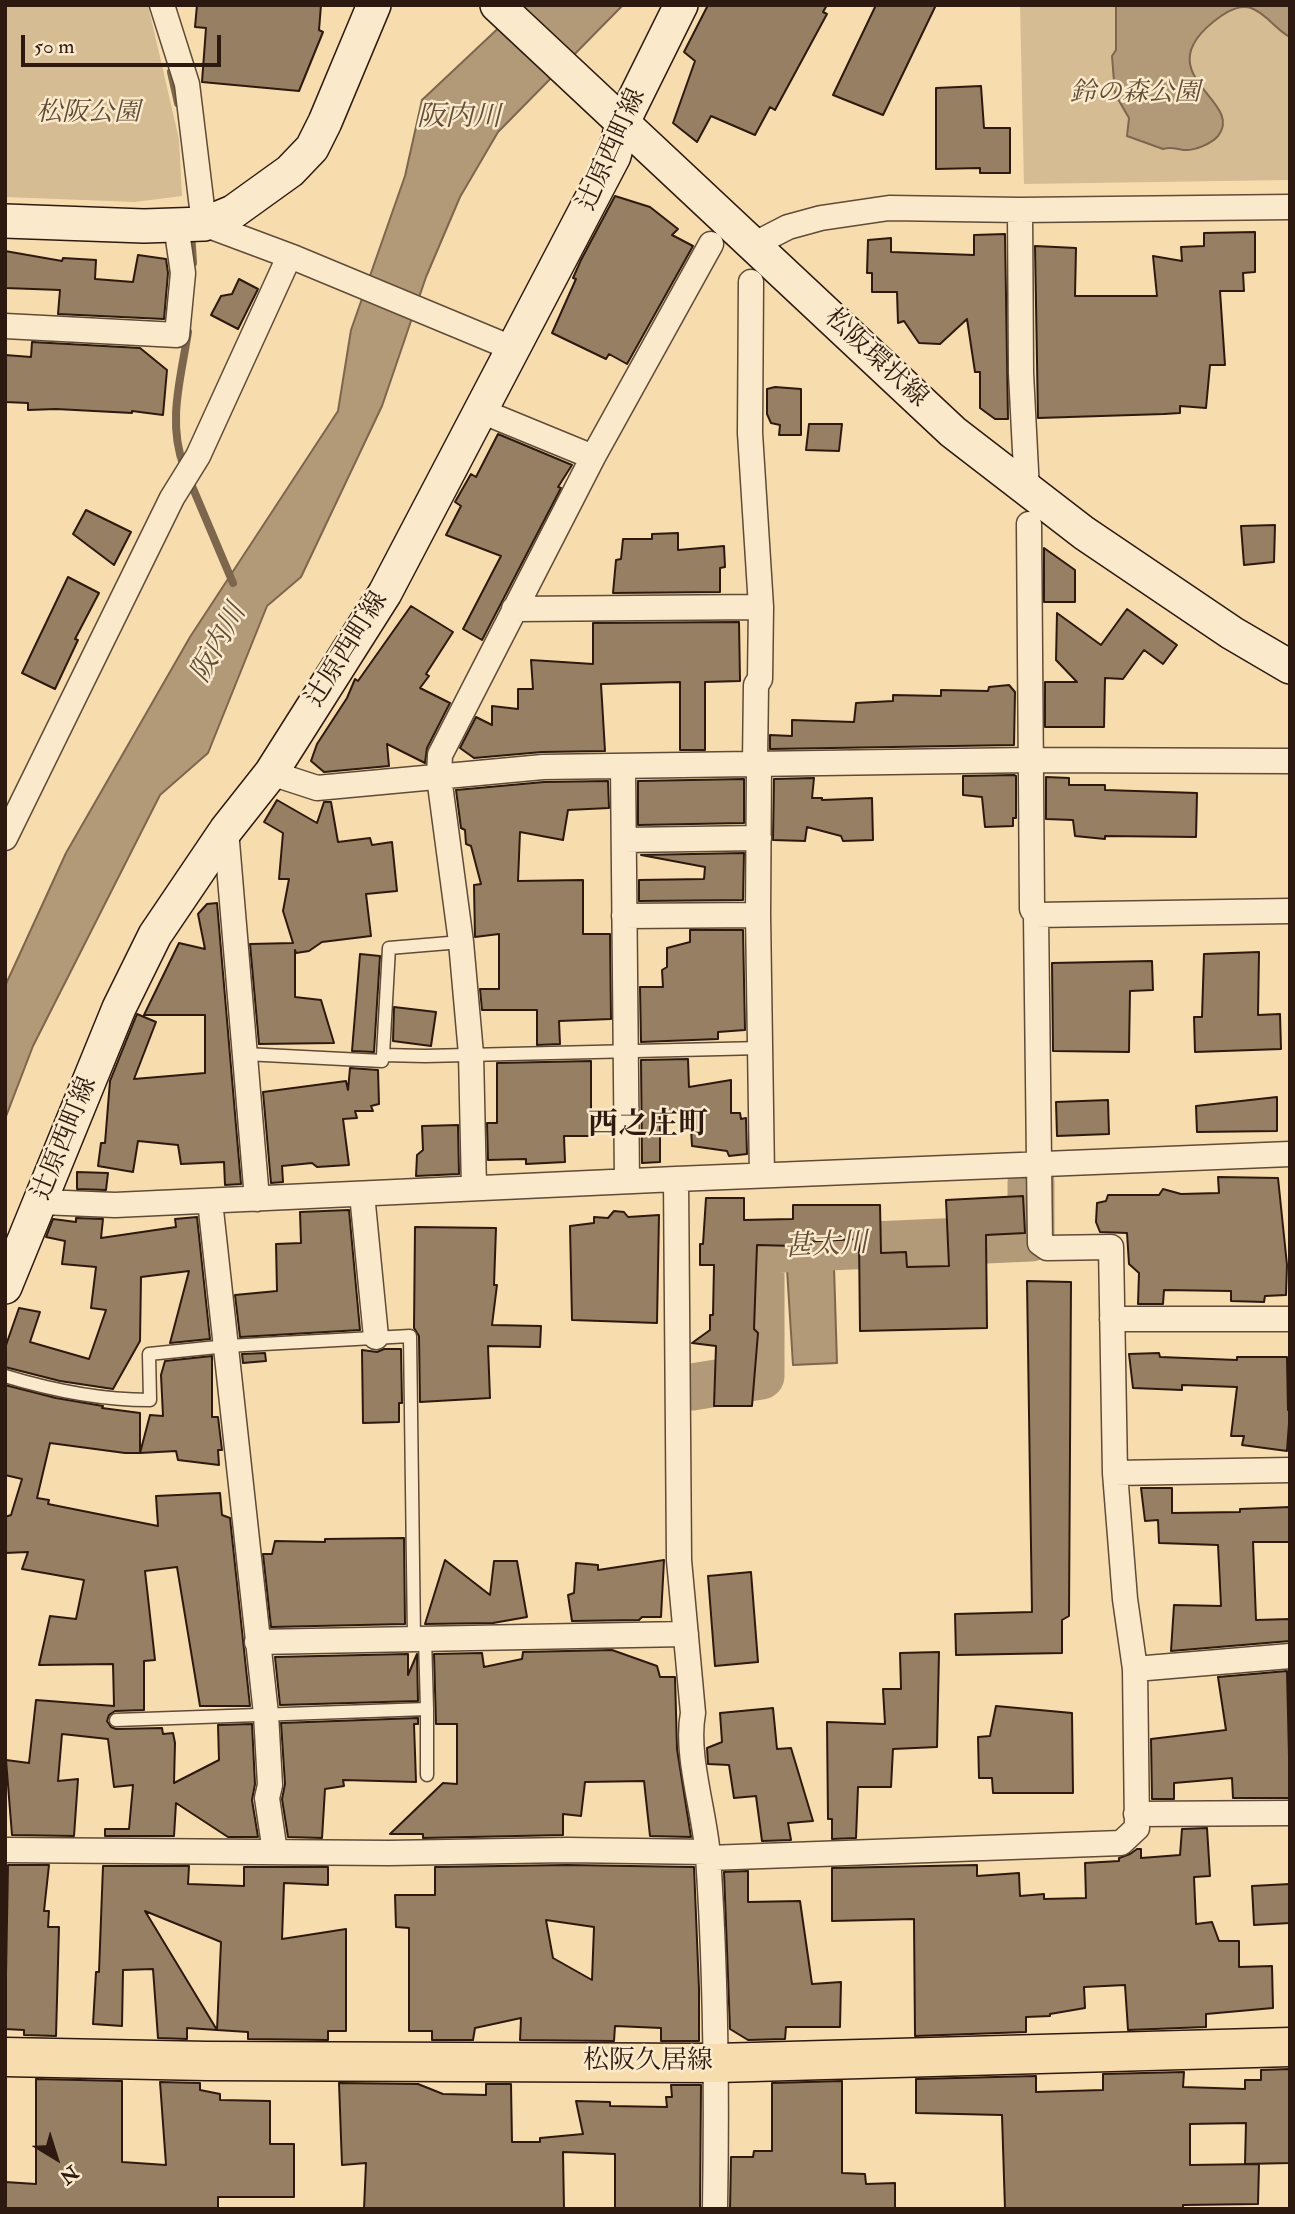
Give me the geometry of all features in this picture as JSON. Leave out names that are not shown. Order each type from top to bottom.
[{"type":"main road","points":[[5,221],[145,226],[190,224],[233,212],[290,171],[312,148],[374,5]]},
{"type":"main road","name":"松阪環状線","points":[[497,5],[953,432],[1132,566],[1232,633],[1290,667]]},
{"type":"main road","name":"辻原西町線","points":[[5,1287],[119,1008],[155,935],[226,830],[271,773],[385,593],[481,411],[505,345],[614,156],[613,115],[681,5]]},
{"type":"main road","name":"松阪久居線","points":[[5,2057],[207,2061],[717,2063],[1290,2047]]},
{"type":"street","points":[[5,326],[177,335],[190,224],[187,84],[162,5]]},
{"type":"street","points":[[753,245],[788,227],[821,218],[889,208],[1020,210],[1290,207]]},
{"type":"street","points":[[1020,210],[1021,373],[1027,490]]},
{"type":"street","points":[[190,224],[292,258],[505,345]]},
{"type":"street","points":[[474,1188],[471,1054],[461,942],[439,777],[440,755],[593,457],[711,244]]},
{"type":"street","points":[[5,838],[176,491],[198,456],[292,258]]},
{"type":"street","points":[[751,282],[750,433],[761,607],[760,679],[756,685],[762,1175]]},
{"type":"street","points":[[481,411],[593,457]]},
{"type":"street","points":[[5,1850],[389,1853],[567,1850],[708,1855],[1121,1843],[1137,1828],[1135,1670],[1125,1599],[1115,1473],[1111,1247],[1046,1248],[1040,1243],[1036,915],[1032,909],[1029,524]]},
{"type":"street","points":[[514,609],[761,607]]},
{"type":"street","points":[[271,773],[317,788],[543,767],[1030,760],[1290,761]]},
{"type":"street","points":[[623,767],[627,1181]]},
{"type":"street","points":[[226,830],[257,1199]]},
{"type":"street","points":[[625,839],[759,838]]},
{"type":"street","points":[[1036,915],[1290,911]]},
{"type":"street","points":[[624,916],[758,915]]},
{"type":"street","points":[[41,1202],[115,1205],[676,1178],[1290,1154]]},
{"type":"street","points":[[676,1178],[678,1560],[694,1713],[692,1722],[695,1765],[708,1855],[717,2063],[715,2209]]},
{"type":"street","points":[[362,1194],[376,1337]]},
{"type":"street","points":[[210,1201],[266,1714],[270,1785],[267,1798],[275,1852]]},
{"type":"street","points":[[1112,1319],[1290,1319]]},
{"type":"street","points":[[1115,1473],[1290,1470]]},
{"type":"street","points":[[257,1642],[686,1634]]},
{"type":"street","points":[[1135,1670],[1290,1656]]},
{"type":"street","points":[[1136,1814],[1290,1813]]},
{"type":"lane","points":[[245,1054],[382,1061],[389,948],[461,942]]},
{"type":"lane","points":[[383,1055],[762,1048]]},
{"type":"lane","points":[[5,1376],[82,1394],[150,1400],[149,1354],[227,1346],[410,1336],[420,1639],[427,1709],[427,1775]]},
{"type":"lane","points":[[116,1720],[427,1709]]},
{"type":"green space","name":"松阪公園","points":[[5,5],[148,5],[179,139],[182,196],[135,202],[5,197]]},
{"type":"green space","name":"鈴の森公園","points":[[1020,5],[1290,5],[1290,180],[1024,184]]},
{"type":"water","name":"阪内川","points":[[523,5],[623,5],[498,132],[460,197],[426,277],[382,406],[301,577],[267,606],[208,753],[160,795],[33,1046],[5,1119],[5,986],[66,853],[190,637],[338,411],[351,330],[405,176],[422,100]]},
{"type":"water","points":[[1116,5],[1290,5],[1290,37],[1251,8],[1235,9],[1221,16],[1199,36],[1190,54],[1192,70],[1219,110],[1223,123],[1218,136],[1193,149],[1163,149],[1127,136],[1129,118],[1115,94],[1112,56],[1116,50]]},
{"type":"water","points":[[834,1267],[837,1363],[793,1365],[787,1269]]},
{"type":"building","points":[[197,5],[321,5],[319,30],[323,32],[299,91],[202,82],[206,28],[195,27]]},
{"type":"building","points":[[708,5],[827,5],[823,12],[827,14],[775,110],[770,107],[755,135],[711,116],[697,142],[673,123],[695,61],[684,52]]},
{"type":"building","points":[[876,5],[936,5],[883,115],[833,95]]},
{"type":"building","points":[[981,86],[984,128],[1010,128],[1010,173],[980,173],[980,168],[936,169],[936,88]]},
{"type":"building","points":[[615,196],[650,207],[678,229],[672,235],[693,246],[627,364],[609,354],[606,359],[552,333],[576,279],[573,278],[581,260]]},
{"type":"building","points":[[1255,232],[1255,272],[1243,273],[1244,291],[1220,291],[1225,365],[1210,365],[1206,408],[1180,406],[1180,413],[1038,418],[1035,246],[1076,248],[1075,296],[1157,296],[1153,256],[1182,261],[1181,247],[1204,246],[1204,233]]},
{"type":"building","points":[[1005,234],[1008,419],[995,419],[980,408],[980,372],[975,372],[967,319],[940,344],[919,343],[904,321],[898,323],[897,292],[872,292],[872,273],[867,273],[868,240],[891,238],[891,252],[974,255],[974,235]]},
{"type":"building","points":[[5,251],[62,261],[63,258],[96,260],[95,279],[133,282],[138,255],[166,259],[168,273],[164,319],[58,314],[60,290],[5,288]]},
{"type":"building","points":[[239,279],[258,289],[238,329],[211,315],[221,296],[232,294]]},
{"type":"building","points":[[32,342],[140,348],[167,370],[163,415],[132,411],[28,410],[28,403],[5,402],[5,355],[31,357]]},
{"type":"building","points":[[767,389],[801,389],[801,435],[779,435],[780,425],[771,423],[767,414]]},
{"type":"building","points":[[809,424],[842,424],[839,451],[806,450]]},
{"type":"building","points":[[498,434],[572,465],[558,487],[561,488],[482,640],[463,629],[501,556],[446,535],[461,506],[455,502],[471,474],[476,477]]},
{"type":"building","points":[[86,510],[131,532],[114,565],[73,534]]},
{"type":"building","points":[[1275,525],[1274,562],[1244,565],[1241,526]]},
{"type":"building","points":[[678,533],[678,550],[724,546],[725,567],[720,568],[720,592],[613,593],[616,560],[621,559],[623,539],[652,539],[652,534]]},
{"type":"building","points":[[1044,548],[1075,570],[1075,602],[1044,602]]},
{"type":"building","points":[[68,577],[99,593],[75,639],[78,640],[55,689],[22,673]]},
{"type":"building","points":[[411,606],[453,632],[420,688],[450,703],[427,748],[425,763],[387,744],[389,766],[324,772],[311,761],[317,744],[347,698],[355,679],[358,681]]},
{"type":"building","points":[[1127,609],[1177,645],[1163,664],[1144,650],[1123,679],[1105,678],[1104,727],[1045,727],[1045,682],[1077,682],[1056,660],[1057,613],[1101,645]]},
{"type":"building","points":[[739,622],[740,681],[705,682],[705,750],[680,750],[680,682],[601,684],[605,751],[542,752],[474,758],[460,748],[476,717],[492,725],[492,706],[518,709],[518,689],[533,689],[531,660],[593,664],[593,623]]},
{"type":"building","points":[[1009,685],[1015,692],[1014,745],[770,749],[770,735],[792,736],[792,720],[854,722],[856,703],[893,701],[893,695],[941,696],[941,690],[988,691],[989,687]]},
{"type":"building","points":[[1014,775],[1016,818],[1013,818],[1013,826],[985,827],[982,797],[963,795],[963,776]]},
{"type":"building","points":[[1046,777],[1069,778],[1069,785],[1105,785],[1105,790],[1197,793],[1196,837],[1105,836],[1105,839],[1075,836],[1073,820],[1046,819]]},
{"type":"building","points":[[814,778],[812,798],[872,798],[873,840],[843,841],[841,836],[807,827],[805,841],[773,840],[774,779]]},
{"type":"building","points":[[744,779],[744,823],[638,825],[638,781]]},
{"type":"building","points":[[608,781],[609,808],[568,810],[563,840],[520,832],[518,881],[583,880],[583,934],[610,934],[611,1019],[559,1021],[560,1044],[537,1045],[537,1010],[482,1010],[480,989],[499,989],[499,934],[475,937],[474,885],[481,884],[471,846],[466,844],[465,830],[461,828],[456,790],[544,782]]},
{"type":"building","points":[[277,800],[317,823],[324,802],[331,802],[338,842],[370,838],[372,845],[392,842],[397,891],[366,894],[371,936],[322,942],[309,951],[296,953],[295,950],[295,997],[321,1000],[334,1043],[259,1044],[250,944],[293,943],[283,911],[289,879],[279,879],[283,833],[264,822]]},
{"type":"building","points":[[744,853],[743,900],[639,901],[639,880],[704,879],[705,867],[641,855]]},
{"type":"building","points":[[217,903],[241,1184],[225,1185],[224,1162],[181,1164],[178,1145],[138,1141],[133,1172],[98,1166],[101,1143],[105,1143],[110,1081],[137,1014],[156,1022],[134,1079],[205,1073],[205,1015],[144,1015],[179,943],[205,949],[198,914],[207,904]]},
{"type":"building","points":[[690,930],[743,930],[745,1030],[718,1032],[718,1039],[641,1042],[640,987],[663,987],[662,970],[667,967],[667,948],[690,942]]},
{"type":"building","points":[[1259,952],[1258,1015],[1280,1014],[1281,1049],[1195,1052],[1194,1017],[1202,1017],[1204,954]]},
{"type":"building","points":[[360,954],[380,956],[374,1052],[352,1051]]},
{"type":"building","points":[[1152,961],[1153,990],[1130,991],[1129,1052],[1053,1051],[1052,963]]},
{"type":"building","points":[[394,1007],[436,1012],[431,1046],[393,1041]]},
{"type":"building","points":[[688,1059],[689,1087],[731,1080],[731,1113],[740,1113],[741,1119],[746,1118],[747,1154],[729,1156],[727,1151],[692,1146],[690,1111],[660,1112],[660,1162],[642,1163],[641,1060]]},
{"type":"building","points":[[591,1061],[591,1136],[564,1136],[565,1162],[526,1164],[526,1159],[488,1160],[487,1123],[497,1123],[497,1063]]},
{"type":"building","points":[[350,1068],[378,1070],[379,1104],[371,1106],[373,1111],[355,1111],[357,1118],[343,1119],[349,1165],[317,1167],[312,1163],[282,1166],[283,1182],[271,1183],[263,1092],[346,1081],[348,1090]]},
{"type":"building","points":[[1277,1097],[1277,1131],[1197,1132],[1196,1106]]},
{"type":"building","points":[[1108,1100],[1109,1134],[1057,1136],[1056,1102]]},
{"type":"building","points":[[458,1125],[459,1174],[416,1176],[417,1155],[423,1150],[422,1126]]},
{"type":"building","points":[[77,1172],[108,1173],[106,1190],[77,1189]]},
{"type":"building","points":[[1218,1177],[1278,1178],[1287,1265],[1286,1295],[1265,1296],[1264,1302],[1231,1301],[1231,1291],[1164,1290],[1163,1304],[1138,1304],[1139,1273],[1129,1264],[1127,1233],[1100,1232],[1096,1222],[1097,1203],[1106,1201],[1108,1195],[1159,1195],[1163,1189],[1181,1194],[1219,1193]]},
{"type":"building","points":[[1023,1196],[1025,1233],[986,1235],[987,1328],[860,1331],[859,1239],[800,1242],[795,1246],[757,1245],[754,1329],[758,1333],[752,1406],[714,1406],[716,1346],[692,1343],[710,1330],[710,1315],[713,1315],[714,1265],[700,1265],[706,1198],[744,1198],[744,1220],[793,1219],[793,1205],[880,1205],[881,1253],[906,1252],[907,1267],[949,1266],[946,1200]]},
{"type":"building","points":[[349,1210],[360,1330],[240,1337],[235,1295],[277,1291],[276,1244],[301,1243],[300,1212]]},
{"type":"building","points":[[614,1211],[624,1212],[628,1217],[659,1215],[657,1323],[572,1320],[570,1226],[594,1223],[594,1217],[608,1218]]},
{"type":"building","points":[[197,1217],[210,1339],[170,1343],[189,1271],[141,1277],[140,1341],[113,1389],[60,1381],[5,1367],[5,1348],[19,1308],[40,1312],[30,1342],[89,1359],[106,1310],[91,1308],[96,1267],[62,1264],[65,1241],[46,1237],[53,1219],[76,1222],[76,1218],[103,1219],[101,1238],[176,1227],[175,1219]]},
{"type":"building","points":[[415,1227],[496,1228],[494,1285],[497,1285],[492,1325],[541,1326],[540,1347],[488,1346],[490,1398],[420,1402],[419,1336],[414,1328]]},
{"type":"building","points":[[1027,1281],[1071,1282],[1069,1616],[1062,1620],[1062,1653],[956,1655],[955,1614],[1032,1612]]},
{"type":"building","points":[[384,1349],[401,1349],[402,1403],[399,1403],[399,1422],[363,1423],[362,1350],[377,1352]]},
{"type":"building","points":[[265,1353],[266,1361],[243,1363],[242,1354]]},
{"type":"building","points":[[1159,1353],[1160,1357],[1237,1360],[1237,1357],[1287,1357],[1290,1410],[1287,1451],[1242,1445],[1244,1436],[1231,1436],[1237,1387],[1182,1385],[1182,1390],[1133,1388],[1129,1354]]},
{"type":"building","points":[[212,1356],[212,1417],[218,1417],[222,1450],[218,1450],[219,1465],[178,1460],[176,1451],[140,1453],[150,1415],[163,1416],[161,1375],[165,1361]]},
{"type":"building","points":[[5,1385],[103,1406],[102,1408],[140,1413],[140,1453],[50,1443],[37,1498],[49,1500],[48,1504],[158,1526],[156,1496],[220,1493],[222,1515],[230,1518],[250,1706],[200,1706],[177,1567],[145,1571],[155,1660],[144,1661],[144,1710],[115,1711],[109,1715],[107,1721],[116,1729],[162,1728],[163,1734],[173,1733],[174,1783],[219,1760],[218,1725],[252,1724],[255,1784],[252,1800],[258,1837],[228,1837],[176,1803],[174,1836],[105,1836],[105,1829],[129,1829],[133,1785],[114,1787],[108,1739],[62,1734],[58,1781],[78,1779],[74,1836],[12,1835],[6,1760],[29,1763],[36,1700],[114,1706],[113,1664],[39,1665],[50,1616],[76,1619],[84,1580],[22,1569],[28,1552],[5,1553],[5,1517],[11,1515],[22,1479],[5,1475]]},
{"type":"building","points":[[1141,1488],[1172,1488],[1172,1513],[1240,1512],[1240,1509],[1290,1507],[1290,1542],[1253,1542],[1256,1620],[1290,1619],[1290,1641],[1171,1651],[1174,1605],[1221,1606],[1218,1545],[1159,1543],[1158,1520],[1145,1521]]},
{"type":"building","points":[[404,1538],[405,1624],[271,1627],[263,1554],[272,1554],[275,1541],[325,1542],[325,1539]]},
{"type":"building","points":[[445,1560],[490,1595],[494,1561],[517,1561],[527,1617],[493,1623],[425,1624]]},
{"type":"building","points":[[664,1560],[661,1617],[572,1621],[568,1595],[574,1593],[576,1563],[598,1565],[598,1570]]},
{"type":"building","points":[[751,1572],[758,1662],[715,1666],[708,1576]]},
{"type":"building","points":[[612,1650],[657,1666],[660,1677],[675,1677],[677,1749],[691,1837],[650,1836],[644,1781],[585,1782],[581,1816],[563,1814],[563,1835],[423,1838],[423,1834],[390,1834],[443,1783],[457,1784],[457,1724],[436,1724],[434,1654],[482,1653],[484,1667],[522,1659],[523,1652]]},
{"type":"building","points":[[939,1652],[937,1747],[893,1749],[891,1787],[858,1787],[856,1838],[832,1839],[832,1819],[828,1819],[827,1722],[885,1724],[883,1689],[901,1689],[900,1653]]},
{"type":"building","points":[[408,1654],[408,1675],[417,1654],[418,1701],[280,1705],[275,1657]]},
{"type":"building","points":[[1287,1671],[1290,1798],[1233,1798],[1232,1778],[1174,1783],[1174,1799],[1152,1799],[1151,1739],[1226,1730],[1218,1677]]},
{"type":"building","points":[[996,1706],[1072,1713],[1073,1793],[993,1793],[992,1778],[979,1778],[978,1737],[990,1736]]},
{"type":"building","points":[[773,1708],[777,1749],[791,1748],[813,1821],[788,1823],[791,1840],[762,1841],[756,1796],[734,1798],[729,1765],[708,1764],[707,1748],[722,1742],[720,1713]]},
{"type":"building","points":[[418,1718],[418,1724],[414,1724],[416,1782],[343,1780],[344,1786],[325,1789],[322,1838],[288,1837],[282,1799],[285,1784],[281,1723]]},
{"type":"building","points":[[1207,1828],[1210,1876],[1194,1877],[1196,1924],[1212,1922],[1219,1941],[1239,1941],[1239,1967],[1272,1966],[1273,2008],[1206,2014],[1206,2027],[1128,2030],[1125,1985],[1084,1987],[1085,2008],[1050,2016],[1026,2017],[1026,2032],[915,2036],[914,1919],[832,1921],[832,1868],[977,1865],[977,1876],[1019,1873],[1020,1896],[1044,1894],[1044,1899],[1086,1898],[1085,1863],[1119,1861],[1119,1858],[1137,1849],[1141,1849],[1141,1858],[1180,1855],[1182,1829]]},
{"type":"building","points":[[8,1865],[49,1865],[44,1911],[49,1911],[48,1927],[59,1927],[56,2036],[24,2035],[24,2030],[5,2029]]},
{"type":"building","points":[[103,1866],[189,1866],[188,1884],[244,1886],[244,1867],[328,1867],[328,1885],[284,1883],[282,1939],[346,1929],[346,2031],[328,2031],[328,2040],[248,2039],[248,2032],[217,2030],[187,2028],[187,2039],[158,2038],[153,1969],[123,1970],[122,2026],[93,2024],[96,1972],[99,1972]],"holes":[[[145,1911],[221,1942],[217,2030]]]},
{"type":"building","points":[[435,1867],[694,1867],[699,2041],[661,2041],[661,2028],[615,2026],[614,2041],[520,2040],[521,2018],[475,2028],[473,2040],[432,2040],[432,2031],[409,2031],[409,1928],[396,1927],[395,1895],[435,1895]],"holes":[[[546,1920],[594,1927],[592,1980],[553,1958]]]},
{"type":"building","points":[[748,1871],[748,1902],[800,1901],[812,1984],[841,1982],[840,2027],[786,2027],[785,2039],[748,2040],[730,2029],[724,1872]]},
{"type":"building","points":[[1290,1884],[1290,1923],[1254,1925],[1252,1886]]},
{"type":"building","points":[[1289,2069],[1290,2163],[1245,2164],[1246,2123],[1190,2124],[1190,2165],[1259,2164],[1258,2204],[1183,2205],[1183,2209],[1005,2209],[1002,2115],[916,2113],[916,2079],[1036,2076],[1036,2092],[1103,2090],[1103,2074],[1184,2072],[1183,2087],[1245,2089],[1245,2080],[1261,2080],[1261,2070]]},
{"type":"building","points":[[36,2079],[122,2081],[122,2162],[166,2165],[160,2082],[200,2083],[200,2090],[220,2094],[220,2100],[270,2101],[270,2144],[294,2144],[294,2197],[218,2197],[218,2209],[5,2209],[5,2182],[36,2184]]},
{"type":"building","points":[[842,2081],[842,2173],[865,2174],[866,2184],[895,2183],[895,2209],[730,2209],[731,2157],[753,2157],[754,2151],[772,2151],[772,2083]]},
{"type":"building","points":[[339,2083],[418,2084],[443,2094],[486,2095],[486,2084],[511,2084],[512,2142],[540,2142],[540,2138],[583,2134],[576,2101],[610,2102],[610,2106],[667,2107],[666,2097],[672,2097],[671,2085],[701,2085],[700,2209],[615,2209],[615,2154],[563,2152],[564,2209],[364,2209],[366,2163],[342,2165]]},
{"type":"waterway","points":[[171,72],[178,103]]},
{"type":"waterway","points":[[191,231],[193,263]]},
{"type":"waterway","points":[[184,467],[176,433],[176,417],[188,332]]},
{"type":"waterway","points":[[189,479],[233,583]]},
{"type":"waterway","name":"甚太川","points":[[692,1387],[761,1376],[761,1250],[1031,1238],[1031,1182]]},
{"type":"district","name":"西之庄町","points":[[648,1127]]}]
